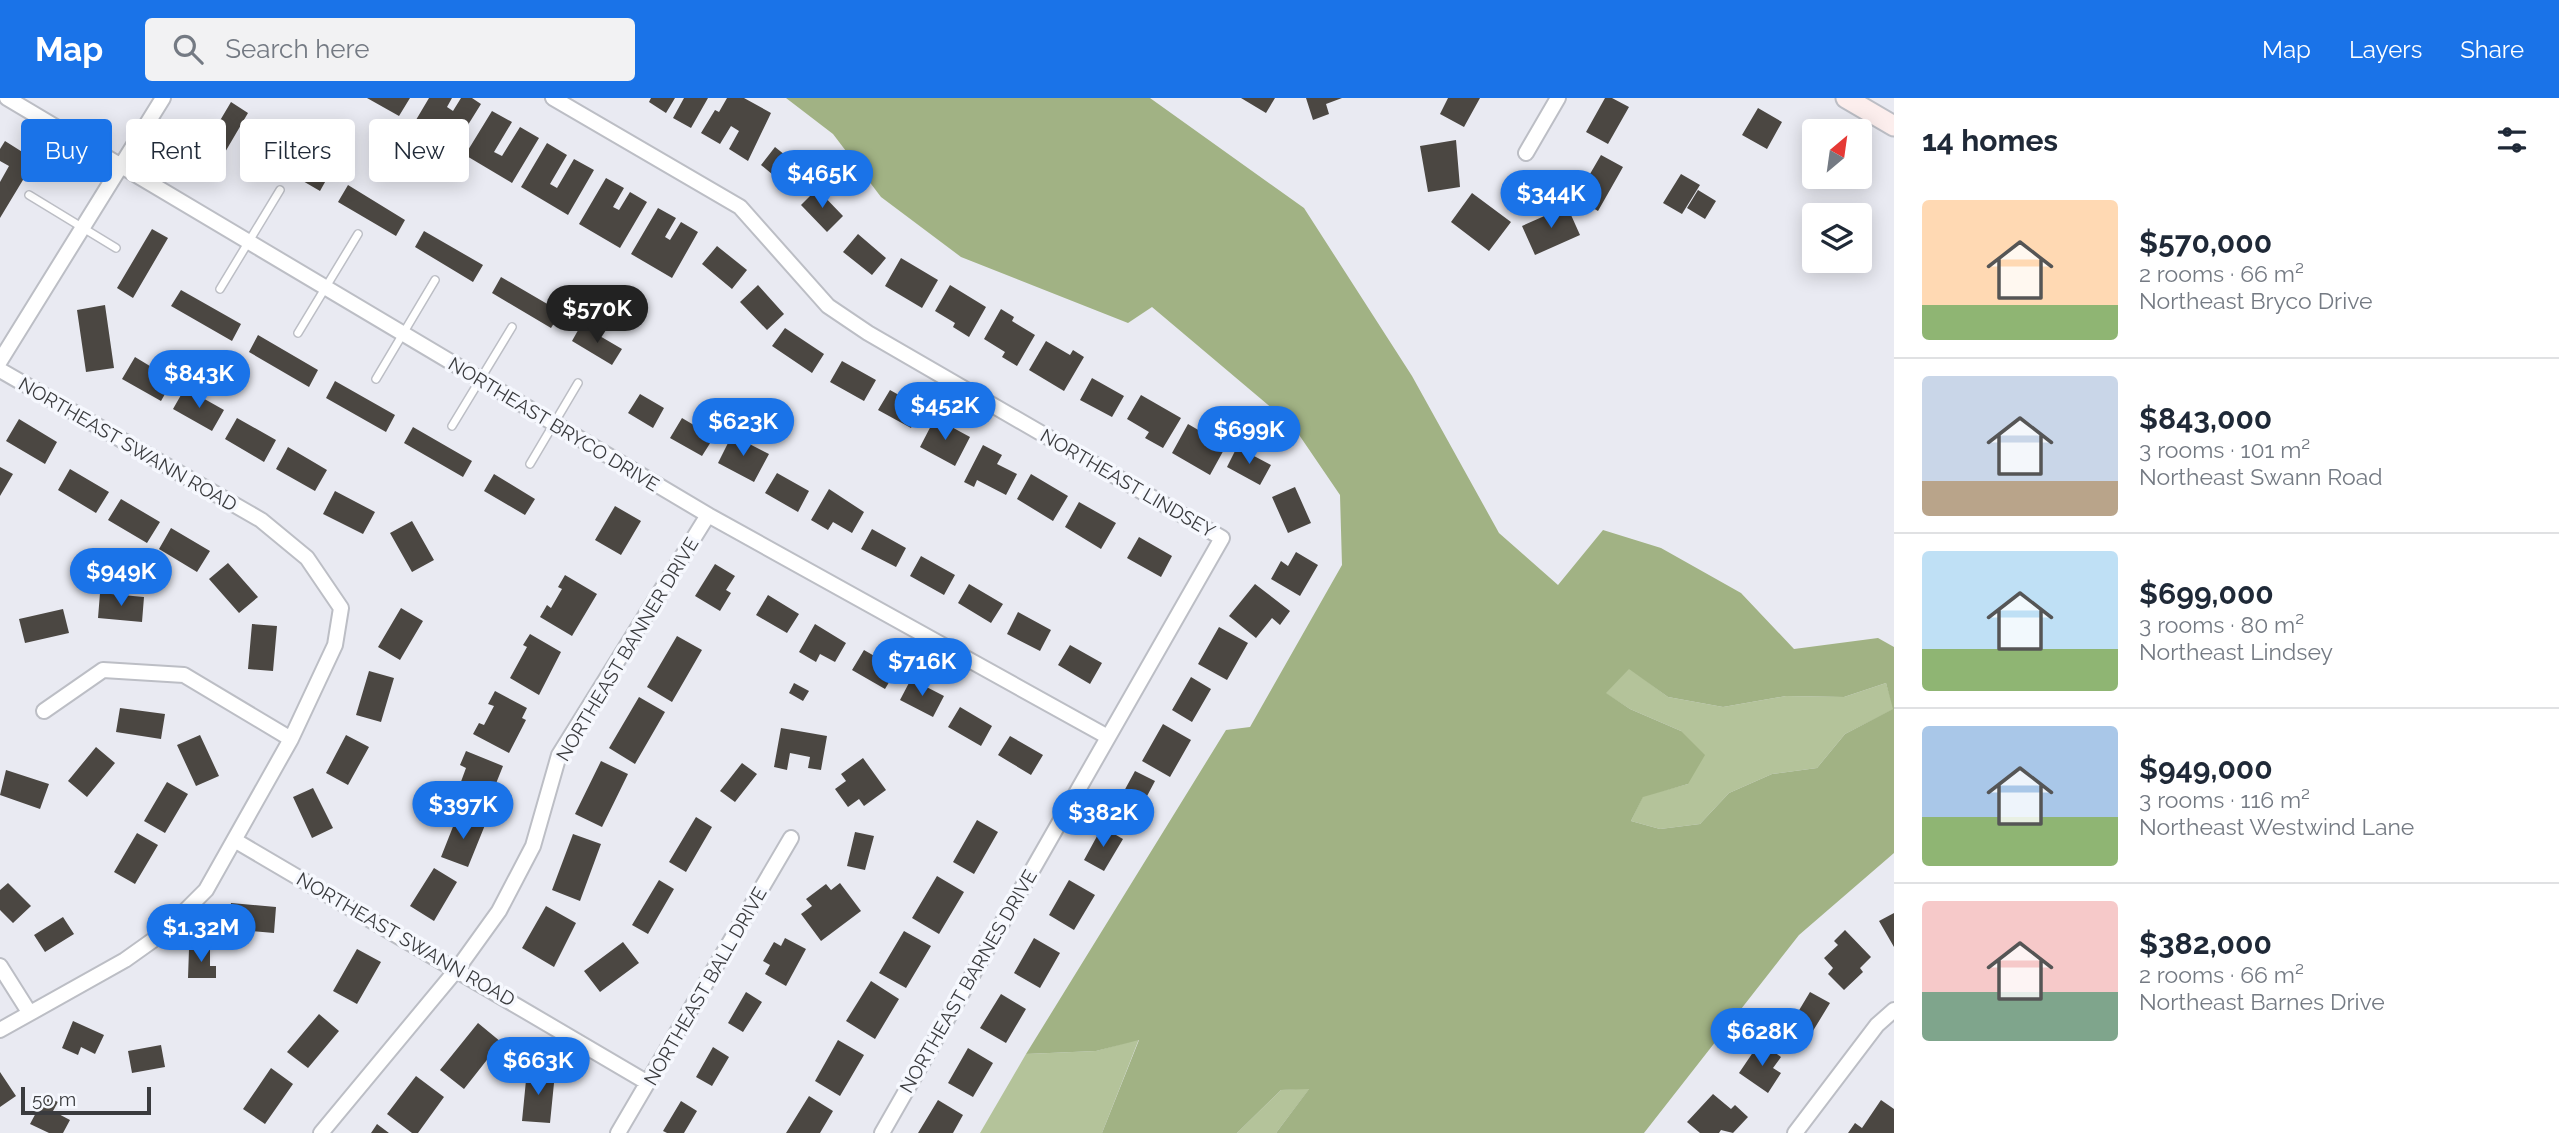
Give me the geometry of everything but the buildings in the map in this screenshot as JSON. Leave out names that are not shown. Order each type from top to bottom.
[{"type":"street","name":"NORTHEAST BRYCO DRIVE","points":[[7,98],[708,515],[1108,737]]},
{"type":"street","points":[[0,361],[163,98]]},
{"type":"street","name":"NORTHEAST LINDSEY","points":[[553,98],[740,207],[828,306],[868,333],[1222,538]]},
{"type":"street","points":[[1525,153],[1558,98]]},
{"type":"street","points":[[1846,98],[1894,126]]},
{"type":"street","name":"NORTHEAST SWANN ROAD","points":[[0,370],[261,520],[307,558],[341,608],[335,645],[291,739]]},
{"type":"street","name":"NORTHEAST BANNER DRIVE","points":[[321,1133],[457,968],[499,911],[533,846],[559,755],[708,515]]},
{"type":"street","name":"NORTHEAST BARNES DRIVE","points":[[882,1133],[1222,538]]},
{"type":"street","points":[[0,1030],[125,960],[163,933],[206,890],[236,841],[291,739],[184,675],[103,670],[44,711]]},
{"type":"street","name":"NORTHEAST BALL DRIVE","points":[[618,1133],[791,838]]},
{"type":"street","name":"NORTHEAST SWANN ROAD","points":[[236,841],[457,968],[649,1083]]},
{"type":"street","points":[[0,966],[29,1012]]},
{"type":"street","points":[[1795,1133],[1877,1024],[1894,1010]]},
{"type":"lane","points":[[220,289],[280,190]]},
{"type":"lane","points":[[29,195],[116,248]]},
{"type":"lane","points":[[298,333],[358,234]]},
{"type":"lane","points":[[376,379],[435,280]]},
{"type":"lane","points":[[452,426],[512,327]]},
{"type":"lane","points":[[530,464],[578,383]]},
{"type":"green space","points":[[786,98],[1150,98],[1304,208],[1412,376],[1499,533],[1558,585],[1603,530],[1661,548],[1741,593],[1794,649],[1878,638],[1894,647],[1894,853],[1799,935],[1644,1133],[1276,1133],[1309,1089],[1281,1090],[1237,1133],[1102,1133],[1139,1040],[1096,1051],[1026,1054],[1226,730],[1250,727],[1342,565],[1340,495],[1293,426],[1152,307],[1128,323],[961,257],[881,197],[833,134]],"holes":[[[1629,669],[1668,697],[1723,707],[1786,696],[1844,697],[1886,683],[1893,709],[1845,734],[1817,768],[1772,774],[1729,793],[1700,824],[1660,829],[1631,821],[1643,797],[1688,784],[1705,755],[1681,731],[1630,709],[1606,693]]]},
{"type":"green space","points":[[1629,668],[1668,697],[1723,707],[1786,696],[1844,697],[1886,683],[1894,709],[1845,734],[1817,768],[1772,774],[1729,793],[1700,824],[1660,829],[1631,821],[1643,796],[1688,784],[1681,731],[1630,709],[1605,693]]},
{"type":"green space","points":[[1139,1039],[1102,1133],[980,1133],[1026,1054],[1096,1051]]},
{"type":"green space","points":[[1310,1088],[1276,1133],[1237,1133],[1281,1090]]}]
